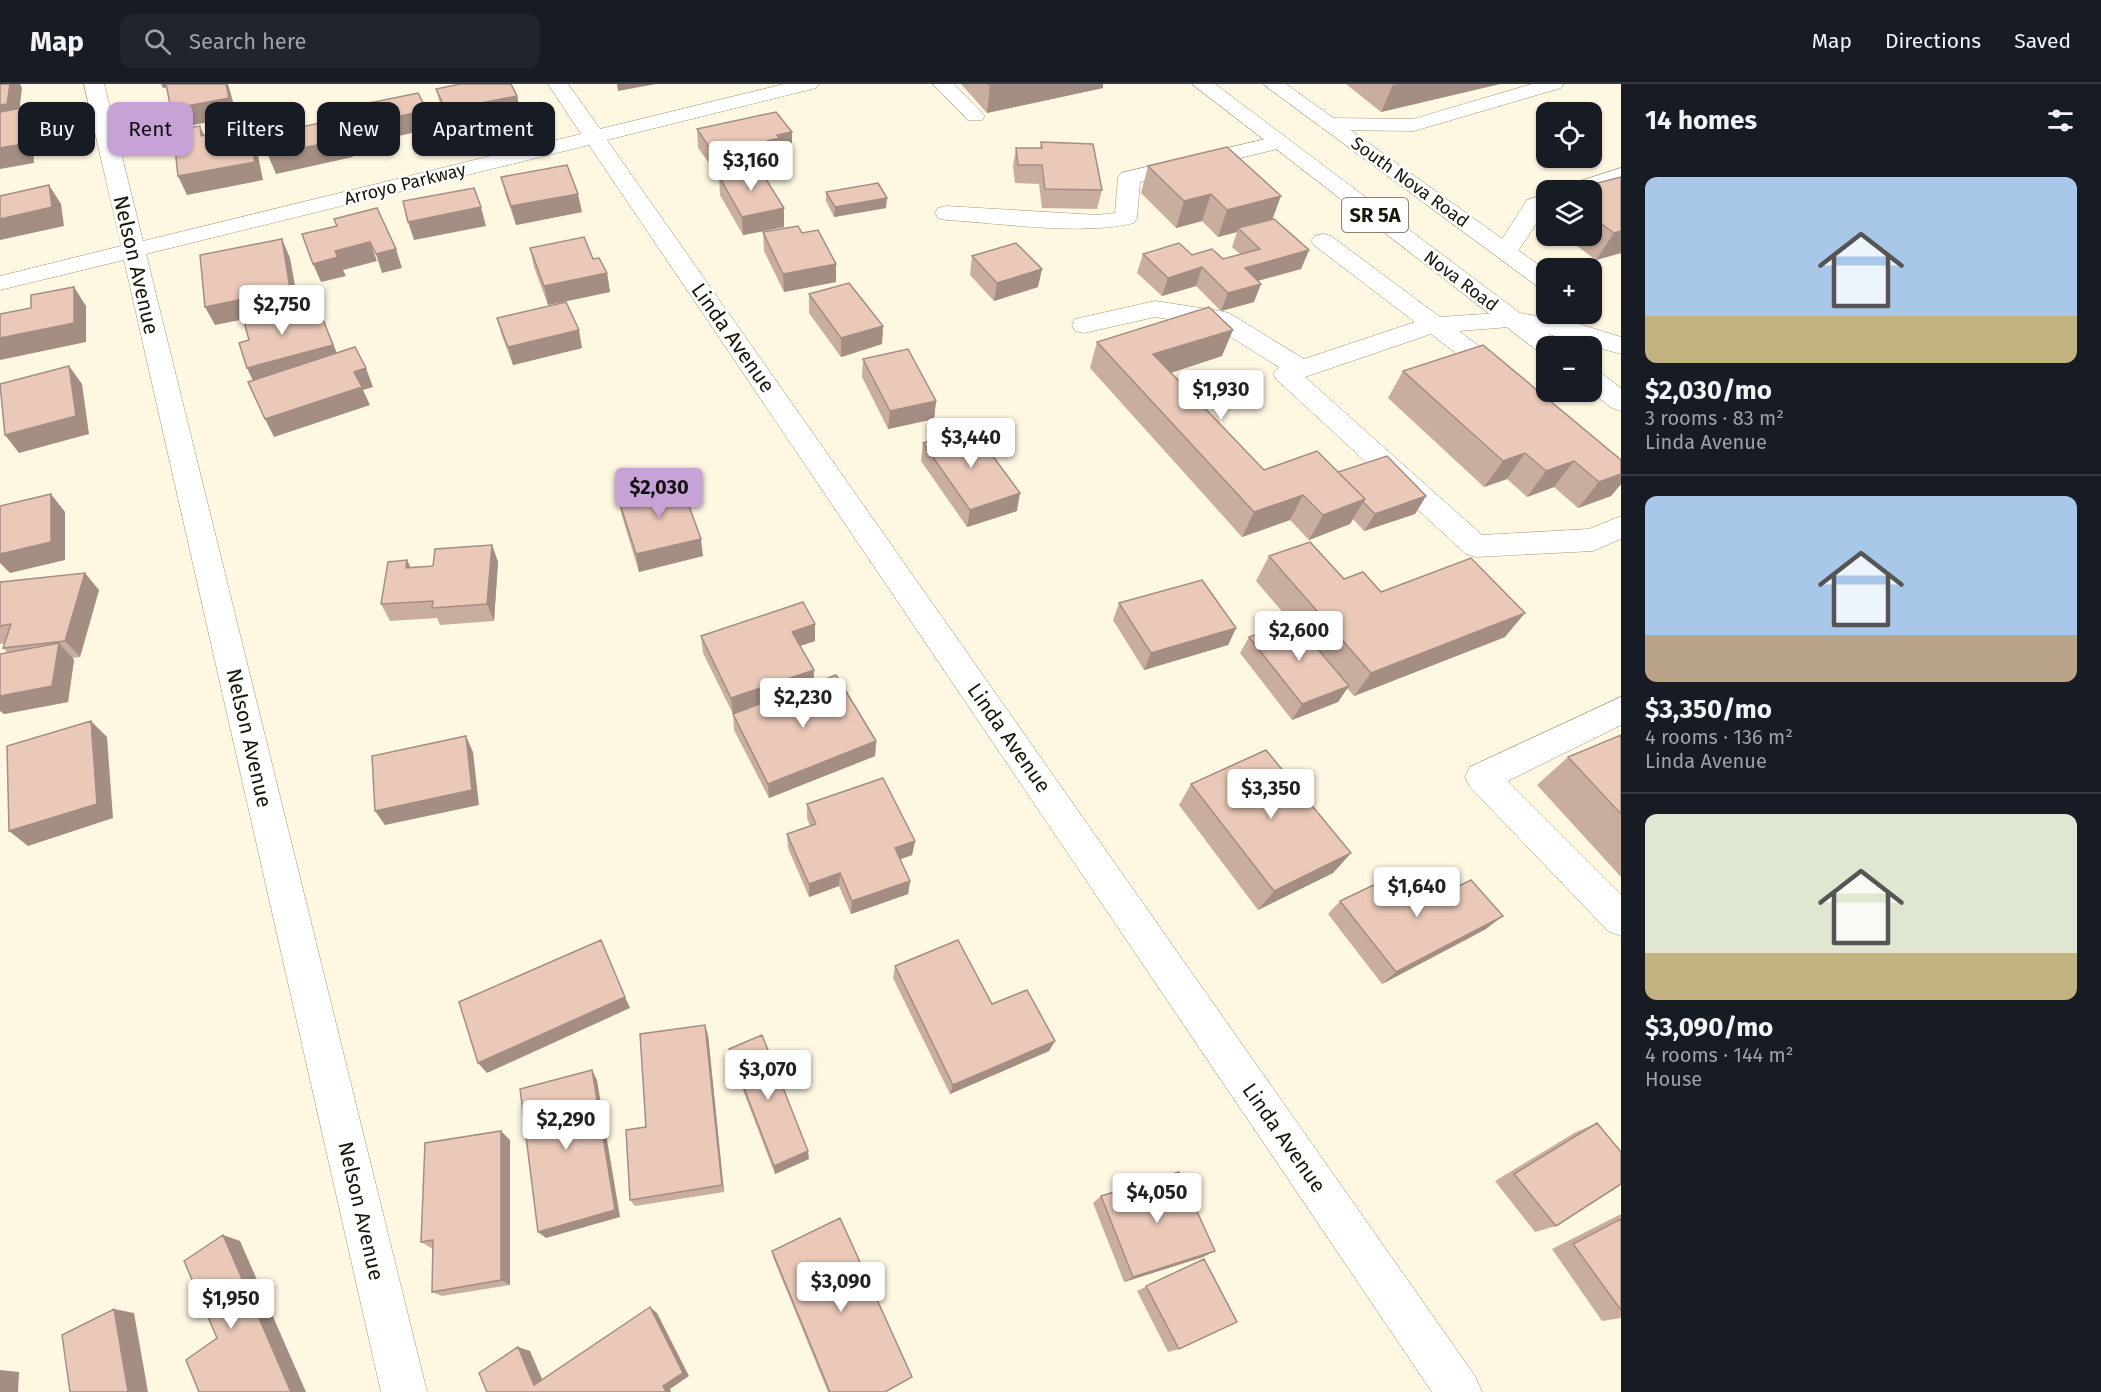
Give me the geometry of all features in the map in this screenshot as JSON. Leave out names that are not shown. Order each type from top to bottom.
[{"type":"street","name":"Nelson Avenue","points":[[94,84],[404,1392]]},
{"type":"street","name":"Linda Avenue","points":[[558,84],[1459,1392]]},
{"type":"street","name":"Arroyo Parkway","points":[[0,283],[809,84]]},
{"type":"street","points":[[944,84],[975,116]]},
{"type":"street","name":"Nova Road","points":[[1202,84],[1536,337]]},
{"type":"street","name":"South Nova Road","points":[[1273,84],[1536,274]]},
{"type":"street","points":[[1329,124],[1414,125],[1554,84]]},
{"type":"street","points":[[946,213],[1098,222],[1126,218],[1129,178],[1278,142]]},
{"type":"street","points":[[1602,181],[1621,175]]},
{"type":"street","points":[[1506,252],[1536,205]]},
{"type":"street","points":[[1323,241],[1518,388]]},
{"type":"street","points":[[1084,325],[1155,309],[1220,319],[1301,369]]},
{"type":"street","points":[[1621,346],[1542,323],[1513,320],[1433,325],[1286,374],[1476,546],[1593,540],[1621,527]]},
{"type":"street","points":[[1602,321],[1621,335]]},
{"type":"street","points":[[1602,387],[1621,402]]},
{"type":"street","points":[[1621,710],[1482,777],[1621,919]]},
{"type":"building","points":[[0,84],[10,84],[7,104],[0,105]]},
{"type":"building","points":[[166,84],[226,84],[229,98],[193,105],[193,102],[170,102]]},
{"type":"building","points":[[460,84],[511,84],[517,96],[487,102],[442,102],[436,89]]},
{"type":"building","points":[[418,93],[423,102],[412,102],[412,113],[400,116],[400,102],[374,102]]},
{"type":"building","points":[[18,109],[18,145],[0,148],[0,112]]},
{"type":"building","points":[[776,112],[792,132],[777,135],[779,138],[767,141],[772,147],[762,150],[757,143],[713,153],[697,129]]},
{"type":"building","points":[[317,124],[317,145],[305,147],[305,126]]},
{"type":"building","points":[[200,126],[201,136],[205,135],[205,156],[254,156],[255,162],[178,176],[176,156],[193,156],[193,127]]},
{"type":"building","points":[[1041,142],[1093,144],[1102,190],[1045,189],[1042,165],[1018,165],[1016,148],[1042,148]]},
{"type":"building","points":[[1227,147],[1281,196],[1227,210],[1211,194],[1184,201],[1148,166]]},
{"type":"building","points":[[567,165],[578,194],[511,206],[501,177]]},
{"type":"building","points":[[759,168],[784,208],[742,217],[719,176]]},
{"type":"building","points":[[1621,177],[1621,231],[1614,233],[1602,224],[1602,182]]},
{"type":"building","points":[[878,183],[887,198],[835,207],[826,192]]},
{"type":"building","points":[[49,185],[52,207],[0,219],[0,196]]},
{"type":"building","points":[[474,188],[481,207],[408,222],[403,201]]},
{"type":"building","points":[[377,208],[396,249],[376,254],[370,242],[335,251],[338,257],[313,264],[302,234],[337,226],[334,219]]},
{"type":"building","points":[[1274,219],[1309,250],[1245,268],[1261,284],[1228,293],[1202,267],[1168,278],[1143,254],[1179,243],[1192,255],[1212,249],[1223,259],[1260,249],[1238,228]]},
{"type":"building","points":[[798,226],[802,233],[818,230],[836,264],[783,274],[763,232]]},
{"type":"building","points":[[584,237],[593,259],[599,258],[607,273],[544,286],[530,248]]},
{"type":"building","points":[[282,239],[290,289],[205,307],[200,255]]},
{"type":"building","points":[[1016,243],[1042,269],[997,283],[972,256]]},
{"type":"building","points":[[849,283],[883,326],[841,338],[809,294]]},
{"type":"building","points":[[74,287],[74,323],[0,338],[0,314],[31,308],[31,295]]},
{"type":"building","points":[[566,302],[579,330],[508,347],[497,318]]},
{"type":"building","points":[[299,304],[305,321],[322,317],[333,345],[247,368],[239,343],[249,340],[243,318]]},
{"type":"building","points":[[1209,307],[1233,330],[1153,354],[1264,470],[1317,451],[1365,499],[1323,515],[1303,495],[1254,512],[1097,342]]},
{"type":"building","points":[[1483,345],[1536,389],[1536,402],[1551,402],[1621,460],[1621,474],[1599,482],[1574,461],[1546,471],[1525,453],[1503,461],[1403,371]]},
{"type":"building","points":[[355,347],[366,368],[354,372],[362,387],[265,419],[248,382]]},
{"type":"building","points":[[908,349],[936,401],[890,411],[863,359]]},
{"type":"building","points":[[69,366],[76,416],[5,435],[0,384]]},
{"type":"building","points":[[972,428],[1020,493],[970,510],[923,443]]},
{"type":"building","points":[[1387,456],[1426,496],[1375,514],[1363,502],[1365,499],[1338,472]]},
{"type":"building","points":[[681,484],[701,539],[636,554],[618,498]]},
{"type":"building","points":[[51,494],[51,542],[0,554],[0,506]]},
{"type":"building","points":[[1310,542],[1344,579],[1363,572],[1381,592],[1471,558],[1525,613],[1371,673],[1269,556]]},
{"type":"building","points":[[492,545],[487,604],[432,608],[433,601],[381,604],[388,562],[407,560],[406,568],[433,566],[435,549]]},
{"type":"building","points":[[85,573],[65,641],[3,648],[11,624],[0,626],[0,582]]},
{"type":"building","points":[[1202,580],[1236,628],[1151,653],[1119,603]]},
{"type":"building","points":[[803,602],[815,624],[792,632],[814,670],[731,698],[701,636]]},
{"type":"building","points":[[1294,621],[1349,686],[1302,704],[1249,637]]},
{"type":"building","points":[[59,643],[52,686],[0,696],[0,654]]},
{"type":"building","points":[[836,675],[876,741],[768,784],[733,714]]},
{"type":"building","points":[[91,721],[97,804],[9,831],[7,746]]},
{"type":"building","points":[[1621,735],[1621,814],[1568,757]]},
{"type":"building","points":[[466,736],[472,790],[375,811],[372,756]]},
{"type":"building","points":[[1266,750],[1351,853],[1274,891],[1191,784]]},
{"type":"building","points":[[883,778],[915,841],[895,848],[910,881],[852,901],[840,873],[809,884],[787,834],[816,824],[807,804]]},
{"type":"building","points":[[1403,871],[1428,901],[1471,880],[1503,916],[1396,972],[1340,901]]},
{"type":"building","points":[[601,940],[625,997],[478,1063],[459,1002]]},
{"type":"building","points":[[958,940],[992,1004],[1027,990],[1055,1041],[953,1085],[895,966]]},
{"type":"building","points":[[705,1025],[722,1185],[630,1200],[626,1130],[646,1127],[640,1034]]},
{"type":"building","points":[[762,1035],[808,1151],[774,1166],[729,1049]]},
{"type":"building","points":[[592,1070],[615,1210],[538,1232],[520,1089]]},
{"type":"building","points":[[1597,1123],[1621,1152],[1621,1184],[1556,1226],[1514,1174]]},
{"type":"building","points":[[501,1131],[501,1280],[432,1292],[433,1240],[421,1242],[425,1143]]},
{"type":"building","points":[[1179,1172],[1215,1251],[1133,1277],[1101,1196]]},
{"type":"building","points":[[840,1218],[912,1377],[885,1392],[830,1392],[772,1251]]},
{"type":"building","points":[[1621,1219],[1621,1310],[1573,1244]]},
{"type":"building","points":[[223,1235],[291,1392],[199,1392],[186,1360],[217,1338],[184,1261]]},
{"type":"building","points":[[1204,1259],[1237,1322],[1179,1349],[1146,1286]]},
{"type":"building","points":[[650,1307],[683,1373],[663,1386],[666,1392],[487,1392],[479,1373],[518,1347],[534,1385]]},
{"type":"building","points":[[114,1309],[128,1392],[70,1392],[62,1335]]}]
